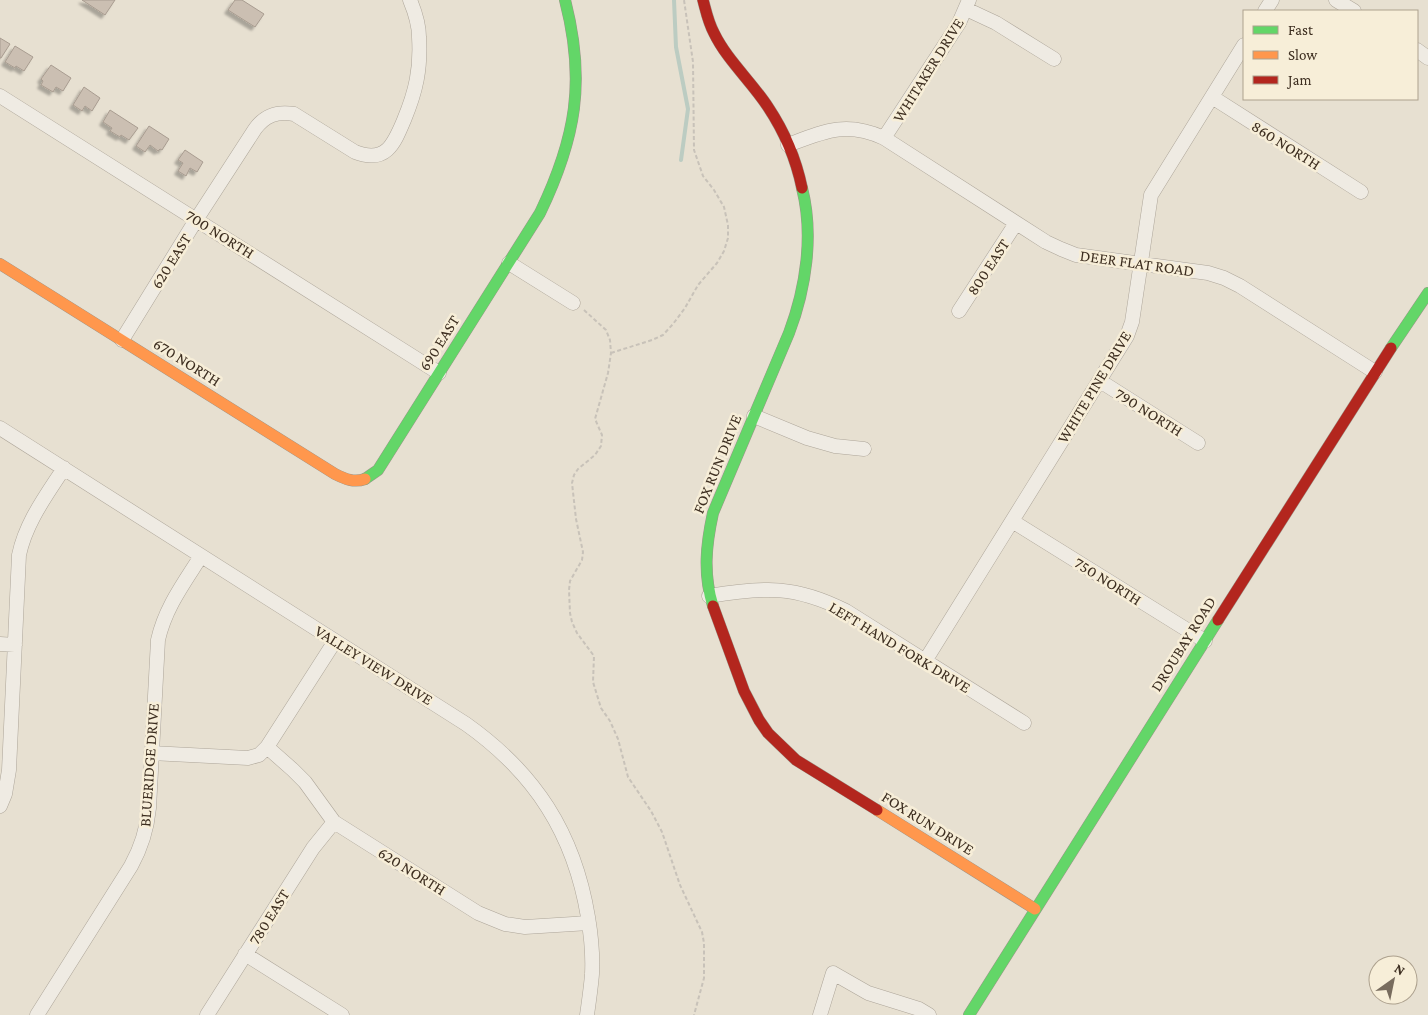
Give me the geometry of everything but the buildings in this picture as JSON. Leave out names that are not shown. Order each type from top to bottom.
[{"type":"street","name":"620 EAST","points":[[122,340],[196,220],[263,119],[274,114],[287,113],[299,117],[362,155],[369,156],[383,153],[396,141],[412,100],[419,67],[419,34],[410,0]]},
{"type":"street","name":"690 EAST","points":[[360,483],[371,477],[378,470],[540,213],[555,183],[570,138],[575,105],[576,59],[571,22],[565,0]]},
{"type":"street","name":"FOX RUN DRIVE","points":[[703,0],[707,19],[718,42],[761,97],[776,120],[788,145],[799,174],[804,195],[807,231],[806,260],[799,303],[754,416],[712,513],[706,544],[706,576],[710,596],[744,697],[758,721],[776,742],[796,760],[1035,909]]},
{"type":"street","points":[[1336,0],[1352,10]]},
{"type":"street","points":[[968,5],[1054,59]]},
{"type":"street","name":"WHITAKER DRIVE","points":[[884,138],[968,5]]},
{"type":"street","name":"WHITE PINE DRIVE","points":[[925,660],[1127,336],[1132,322],[1151,195],[1243,47]]},
{"type":"street","name":"700 NORTH","points":[[0,96],[439,374]]},
{"type":"street","name":"860 NORTH","points":[[1212,98],[1362,192]]},
{"type":"street","name":"DEER FLAT ROAD","points":[[788,145],[819,133],[840,129],[863,131],[884,138],[1061,250],[1076,255],[1208,273],[1224,278],[1240,286],[1375,372]]},
{"type":"street","name":"800 EAST","points":[[959,311],[1016,223]]},
{"type":"street","points":[[509,263],[573,303]]},
{"type":"street","name":"670 NORTH","points":[[0,264],[335,474],[360,483]]},
{"type":"street","name":"DROUBAY ROAD","points":[[969,1015],[1375,372],[1424,308],[1428,293]]},
{"type":"street","name":"790 NORTH","points":[[1100,380],[1198,443]]},
{"type":"street","points":[[754,416],[807,438],[835,446],[864,449]]},
{"type":"street","name":"VALLEY VIEW DRIVE","points":[[0,428],[466,724],[500,750],[541,797],[563,834],[579,876],[585,898],[592,948],[592,973],[587,1015]]},
{"type":"street","points":[[0,806],[5,794],[9,770],[18,566],[21,545],[31,520],[64,468]]},
{"type":"street","name":"750 NORTH","points":[[1012,521],[1205,641]]},
{"type":"street","name":"BLUERIDGE DRIVE","points":[[37,1015],[140,848],[148,813],[156,651],[160,629],[168,608],[201,556]]},
{"type":"street","name":"LEFT HAND FORK DRIVE","points":[[710,596],[762,589],[797,592],[830,603],[846,611],[1024,723]]},
{"type":"street","points":[[151,753],[248,758],[259,755],[268,747],[335,640]]},
{"type":"street","points":[[0,644],[15,645]]},
{"type":"street","name":"620 NORTH","points":[[268,747],[305,782],[334,822],[478,913],[496,921],[525,928],[589,923]]},
{"type":"street","name":"780 EAST","points":[[207,1015],[313,848],[334,822]]},
{"type":"street","points":[[245,954],[342,1015]]},
{"type":"street","points":[[820,1015],[833,973],[868,994],[919,1009],[929,1015]]},
{"type":"path","points":[[611,353],[663,335],[673,324],[698,285],[717,263],[724,251],[728,238],[728,224],[724,207],[703,176],[694,150],[693,62],[684,0]]},
{"type":"path","points":[[573,303],[588,313],[606,330],[610,340],[611,353],[608,373],[595,419],[602,435],[600,446],[595,455],[578,469],[572,483],[576,520],[583,552],[582,560],[570,581],[570,613],[578,633],[594,656],[593,682],[601,708],[610,721],[618,739],[628,776],[662,832],[680,885],[702,932],[704,943],[704,978],[694,1015]]},
{"type":"waterway","points":[[674,0],[676,47],[688,109],[681,160]]},
{"type":"traffic: fast","points":[[365,479],[378,470],[540,213],[552,186],[569,134],[574,109],[576,83],[575,57],[565,0]]},
{"type":"traffic: fast","points":[[713,606],[707,571],[709,537],[713,513],[789,333],[804,280],[808,243],[806,206],[802,188]]},
{"type":"traffic: fast","points":[[1391,348],[1428,293]]},
{"type":"traffic: fast","points":[[969,1015],[1218,620]]},
{"type":"traffic: slow","points":[[0,264],[335,474],[346,479],[365,479]]},
{"type":"traffic: slow","points":[[877,810],[1035,909]]},
{"type":"traffic: jam","points":[[703,0],[710,25],[719,43],[761,97],[779,126],[793,156],[802,188]]},
{"type":"traffic: jam","points":[[1218,620],[1391,348]]},
{"type":"traffic: jam","points":[[713,606],[744,691],[768,733],[796,760],[877,810]]}]
